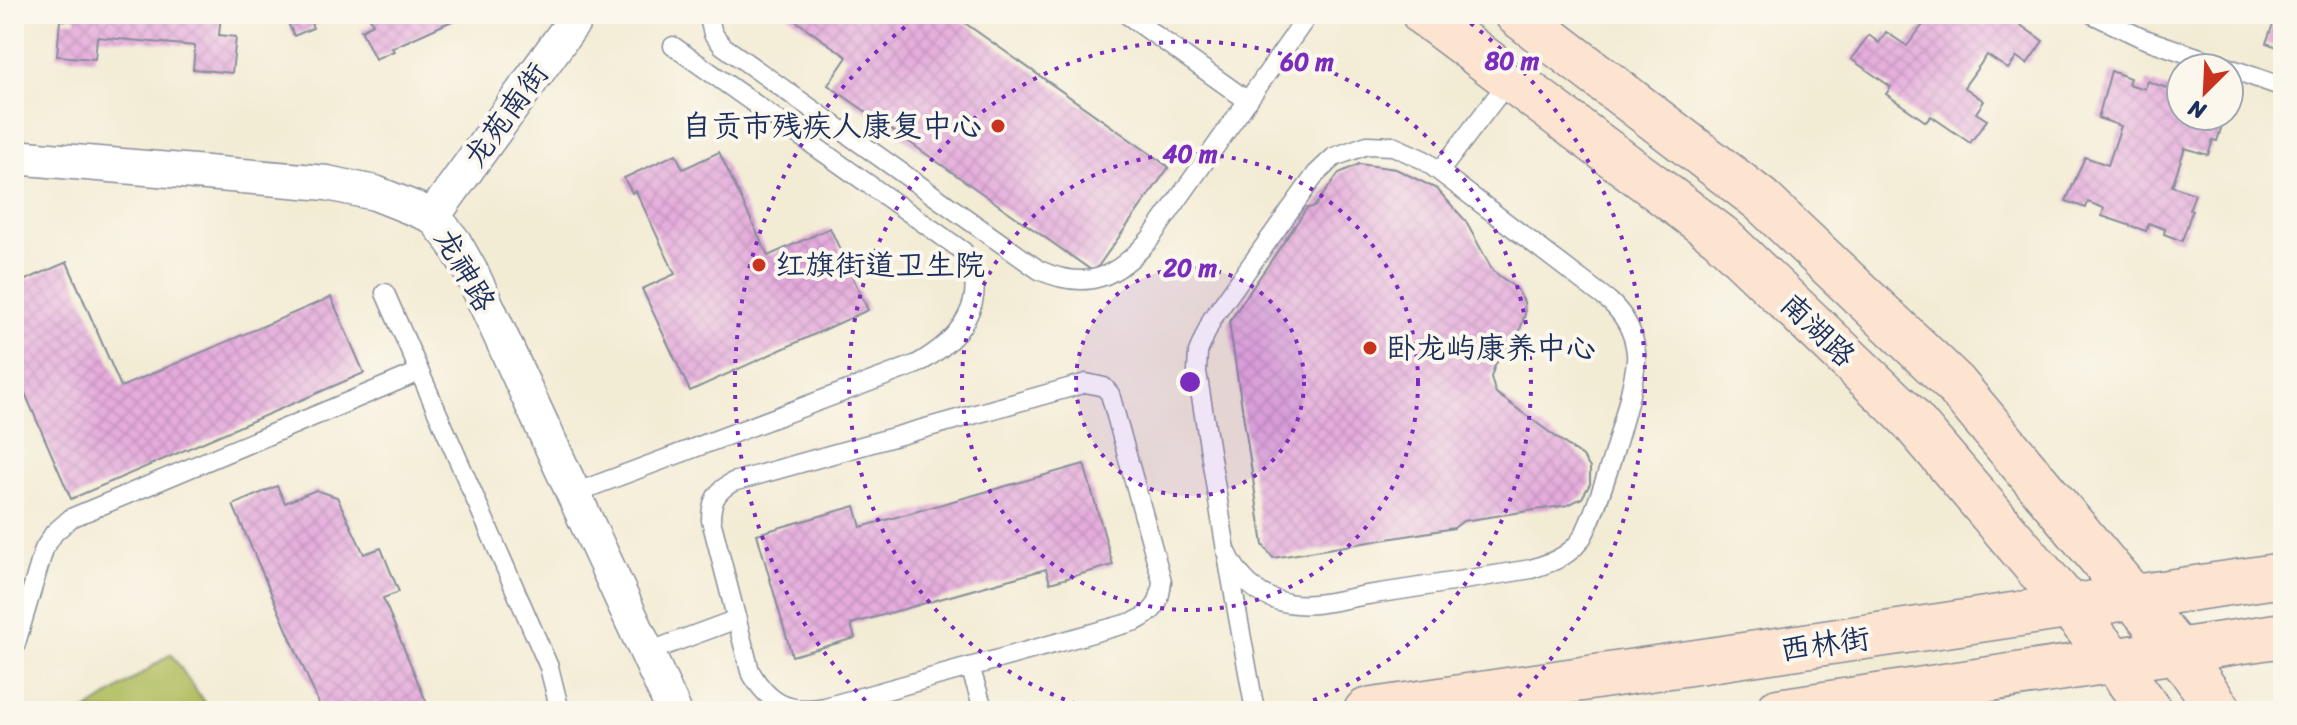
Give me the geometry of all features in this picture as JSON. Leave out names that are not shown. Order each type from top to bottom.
[{"type":"main road","name":"南湖路","points":[[1424,14],[1720,236],[1908,416],[2071,608],[2150,711]]},
{"type":"main road","name":"南湖路","points":[[1517,14],[1761,200],[1955,384],[2177,650],[2220,711]]},
{"type":"main road","name":"西林街","points":[[1366,711],[2283,575]]},
{"type":"main road","name":"西林街","points":[[1778,711],[2283,635]]},
{"type":"street","name":"龙苑南街","points":[[433,216],[579,14]]},
{"type":"street","name":"龙神路","points":[[14,157],[327,183],[375,193],[433,216],[454,242],[472,274],[674,711]]},
{"type":"lane","points":[[708,14],[707,20],[713,34],[723,46],[1039,270],[1071,282],[1106,276],[1135,256],[1309,14]]},
{"type":"lane","points":[[1126,14],[1248,101]]},
{"type":"lane","points":[[2092,14],[2142,38],[2183,52]]},
{"type":"lane","points":[[572,494],[917,364],[940,351],[954,337],[973,301],[976,283],[972,265],[963,251],[673,46]]},
{"type":"lane","points":[[2245,74],[2283,87]]},
{"type":"lane","points":[[1440,171],[1511,78]]},
{"type":"lane","points":[[1226,550],[1238,573],[1258,592],[1301,605],[1531,569],[1561,558],[1587,531],[1634,382],[1637,355],[1631,331],[1617,308],[1608,300],[1408,150],[1393,146],[1355,147],[1334,157],[1316,174],[1212,319],[1198,352],[1197,372],[1226,550],[1255,711]]},
{"type":"lane","points":[[385,293],[549,667],[560,711]]},
{"type":"lane","points":[[14,650],[44,549],[54,533],[71,518],[419,372]]},
{"type":"lane","points":[[1086,383],[1104,387],[1110,394],[1162,581],[1158,606],[1151,614],[1136,621],[970,667],[809,710],[792,709],[773,700],[760,689],[750,671],[711,520],[711,509],[721,489],[733,482],[1086,383]]},
{"type":"lane","points":[[648,652],[737,619]]},
{"type":"lane","points":[[970,667],[984,711]]},
{"type":"green space","points":[[171,654],[210,711],[86,711]]},
{"type":"building","points":[[76,14],[221,14],[219,35],[236,37],[232,73],[193,69],[195,46],[97,37],[95,59],[57,56],[60,20],[76,21]]},
{"type":"building","points":[[284,14],[333,14],[311,23],[313,28],[294,36]]},
{"type":"building","points":[[368,14],[477,14],[464,20],[463,16],[392,48],[394,51],[375,59],[361,30],[373,24]]},
{"type":"building","name":"自贡市残疾人康复中心","points":[[786,14],[952,14],[1169,167],[1094,272],[828,85],[847,57]]},
{"type":"building","points":[[1931,14],[2005,14],[2043,41],[2027,64],[2017,57],[2008,69],[1987,55],[1964,87],[1984,101],[1976,113],[1987,120],[1970,143],[1931,116],[1926,122],[1886,94],[1891,87],[1851,59],[1869,35],[1879,43],[1886,32],[1907,46]]},
{"type":"building","points":[[2269,14],[2283,14],[2283,49],[2266,43],[2273,24],[2267,21]]},
{"type":"building","points":[[2111,71],[2130,78],[2128,84],[2145,89],[2147,81],[2165,87],[2165,132],[2220,132],[2217,141],[2213,140],[2208,155],[2185,148],[2172,186],[2195,194],[2182,241],[2164,234],[2165,229],[2148,223],[2146,231],[2102,216],[2104,208],[2088,202],[2086,208],[2066,201],[2085,157],[2108,165],[2121,126],[2098,118]]},
{"type":"building","name":"红旗街道卫生院","points":[[719,152],[768,256],[830,228],[868,310],[690,391],[642,289],[675,274],[636,191],[632,193],[624,178],[676,154],[683,169]]},
{"type":"building","name":"卧龙屿康养中心","points":[[1359,164],[1396,169],[1437,189],[1465,220],[1493,271],[1517,289],[1524,302],[1525,314],[1520,330],[1495,365],[1491,377],[1494,388],[1496,393],[1583,457],[1590,468],[1590,484],[1582,498],[1568,505],[1463,521],[1454,528],[1273,558],[1263,545],[1229,322],[1307,208],[1314,207],[1339,173]]},
{"type":"building","points":[[67,262],[121,387],[331,297],[364,373],[71,499],[14,368],[14,285]]},
{"type":"building","points":[[1084,464],[1113,565],[1050,583],[1046,569],[851,624],[855,638],[792,656],[757,534],[855,506],[861,527]]},
{"type":"building","points":[[277,486],[285,503],[316,490],[337,497],[364,554],[381,548],[399,592],[383,598],[430,711],[322,711],[233,505]]},
{"type":"place","name":"自贡市残疾人康复中心","points":[[998,126]]},
{"type":"place","name":"红旗街道卫生院","points":[[759,265]]},
{"type":"place","name":"卧龙屿康养中心","points":[[1370,348]]}]
